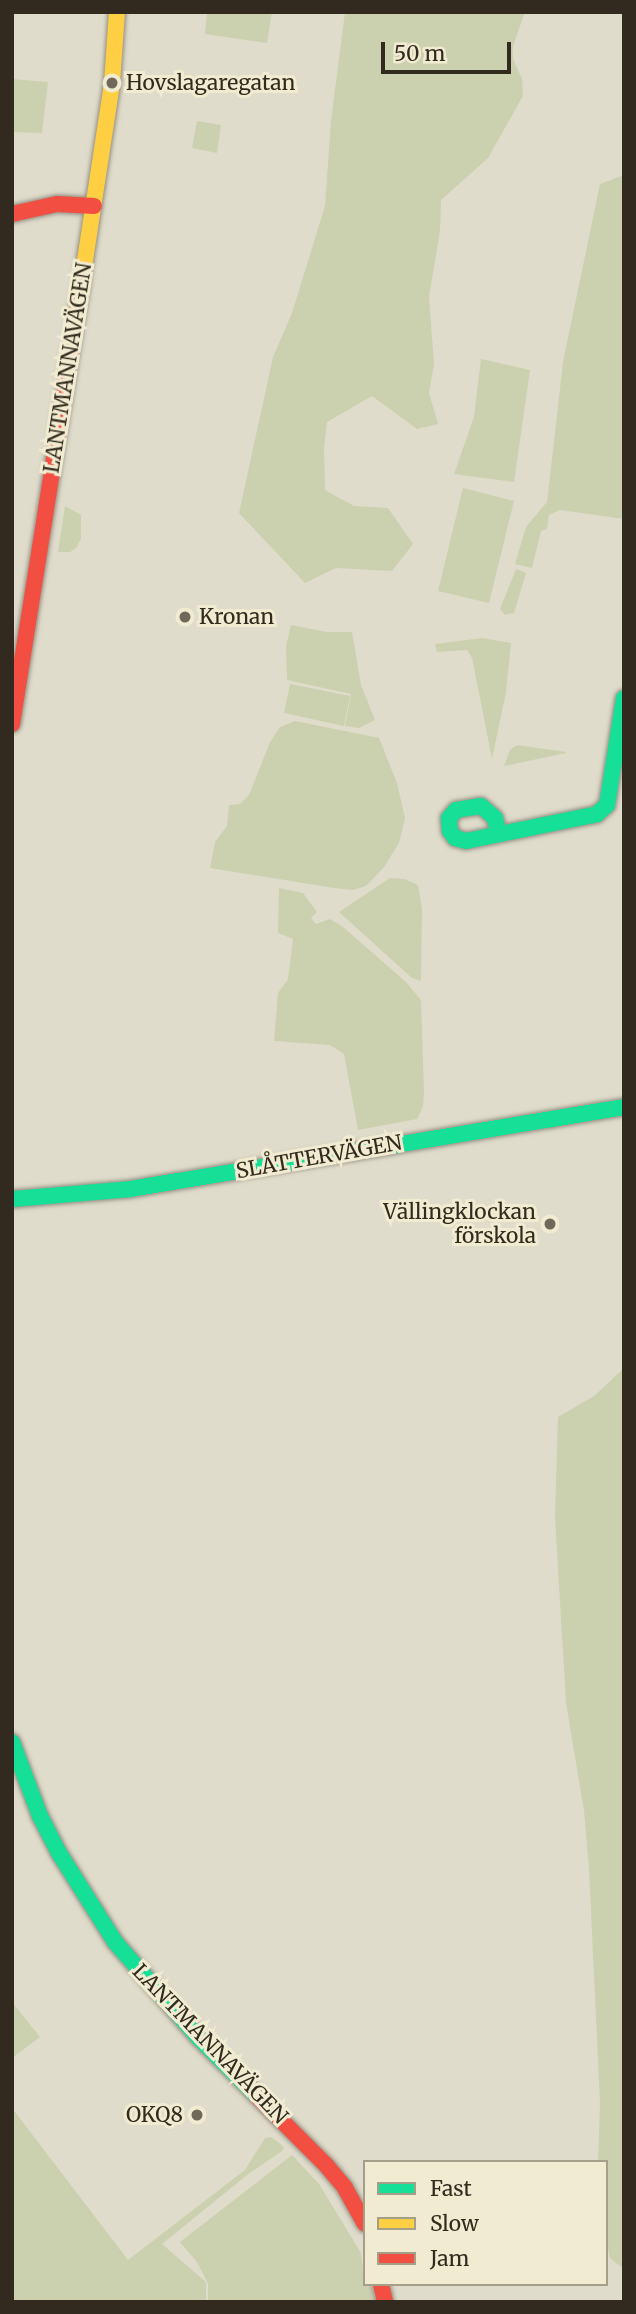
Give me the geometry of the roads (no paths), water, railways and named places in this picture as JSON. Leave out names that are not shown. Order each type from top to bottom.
[{"type":"street","name":"LANTMANNAVÄGEN","points":[[12,723],[94,206],[112,83],[117,12]]},
{"type":"street","points":[[12,215],[57,204],[94,206]]},
{"type":"street","points":[[498,832],[597,814],[607,805],[624,698]]},
{"type":"street","name":"SLÅTTERVÄGEN","points":[[12,1199],[130,1189],[624,1107]]},
{"type":"street","name":"LANTMANNAVÄGEN","points":[[12,1742],[40,1816],[59,1853],[115,1942],[198,2038],[326,2165],[345,2189],[363,2220]]},
{"type":"place","name":"Hovslagaregatan","points":[[112,83]]},
{"type":"place","name":"Kronan","points":[[185,617]]},
{"type":"place","name":"Vällingklockan förskola","points":[[550,1224]]},
{"type":"place","name":"OKQ8","points":[[197,2115]]}]
